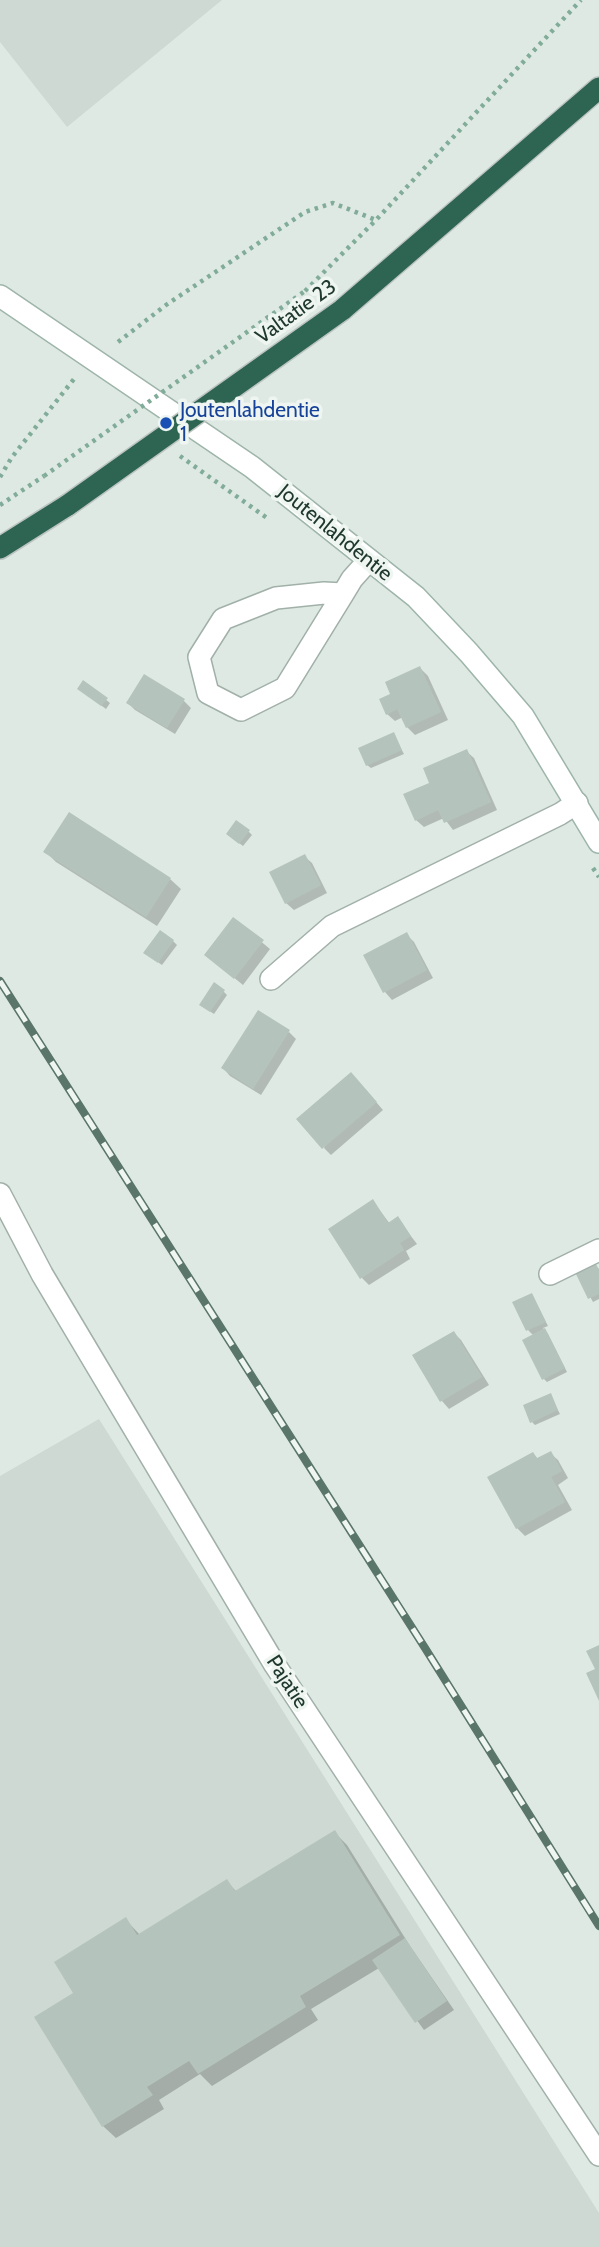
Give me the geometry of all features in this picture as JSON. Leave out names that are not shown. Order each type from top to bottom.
[{"type":"highway","name":"Valtatie 23","points":[[0,548],[68,505],[342,310],[599,88]]},
{"type":"street","name":"Joutenlahdentie","points":[[0,296],[252,467],[416,597],[523,716],[599,842]]},
{"type":"street","points":[[343,594],[324,593],[276,598],[223,619],[199,657],[208,693],[241,710],[285,688],[343,594],[369,560]]},
{"type":"street","points":[[271,979],[332,926],[560,814],[577,803]]},
{"type":"street","name":"Pajatie","points":[[0,1194],[42,1274],[275,1665],[599,2155]]},
{"type":"street","points":[[550,1274],[599,1250]]},
{"type":"path","points":[[1,502],[44,476],[305,291],[581,0]]},
{"type":"path","points":[[95,359],[166,305],[305,212],[333,202],[376,219]]},
{"type":"path","points":[[0,477],[19,447],[66,386]]},
{"type":"shaded area","points":[[0,0],[222,0],[67,127],[0,42]]},
{"type":"shaded area","points":[[99,1419],[599,2213],[599,2247],[0,2247],[0,1476]]},
{"type":"building","points":[[420,666],[441,712],[406,728],[397,709],[386,715],[379,699],[390,694],[385,682]]},
{"type":"building","points":[[144,674],[185,699],[167,728],[126,703]]},
{"type":"building","points":[[83,680],[108,698],[101,706],[77,689]]},
{"type":"building","points":[[394,732],[402,750],[366,766],[358,748]]},
{"type":"building","points":[[467,749],[491,802],[444,823],[438,810],[415,821],[403,794],[429,783],[423,768]]},
{"type":"building","points":[[69,812],[171,878],[146,917],[43,852]]},
{"type":"building","points":[[236,820],[250,830],[239,844],[226,834]]},
{"type":"building","points":[[305,854],[321,885],[285,904],[269,872]]},
{"type":"building","points":[[233,917],[264,940],[234,979],[204,955]]},
{"type":"building","points":[[160,930],[174,940],[158,963],[143,953]]},
{"type":"building","points":[[407,932],[427,970],[383,993],[363,955]]},
{"type":"building","points":[[214,982],[225,990],[210,1012],[199,1005]]},
{"type":"building","points":[[258,1010],[290,1030],[253,1089],[221,1068]]},
{"type":"building","points":[[351,1072],[377,1102],[322,1149],[296,1119]]},
{"type":"building","points":[[373,1199],[388,1223],[398,1216],[411,1236],[400,1243],[404,1250],[360,1279],[328,1229]]},
{"type":"building","points":[[595,1262],[599,1270],[599,1294],[588,1299],[575,1272]]},
{"type":"building","points":[[532,1293],[546,1322],[526,1331],[512,1302]]},
{"type":"building","points":[[545,1328],[565,1368],[542,1380],[522,1340]]},
{"type":"building","points":[[454,1331],[482,1377],[440,1402],[412,1355]]},
{"type":"building","points":[[551,1393],[558,1410],[530,1423],[523,1405]]},
{"type":"building","points":[[551,1451],[562,1471],[551,1477],[565,1502],[516,1529],[487,1477],[533,1452],[537,1458]]},
{"type":"building","points":[[599,1645],[599,1701],[586,1673],[595,1669],[586,1651]]},
{"type":"building","points":[[335,1830],[400,1935],[300,1996],[306,2007],[198,2074],[189,2061],[147,2087],[153,2095],[102,2127],[34,2017],[73,1993],[54,1962],[126,1917],[137,1935],[227,1879],[235,1891]]},
{"type":"building","points":[[405,1938],[447,2001],[415,2023],[372,1960]]},
{"type":"railway","points":[[0,981],[599,1926]]},
{"type":"place","name":"Joutenlahdentie 1","points":[[166,423]]}]
